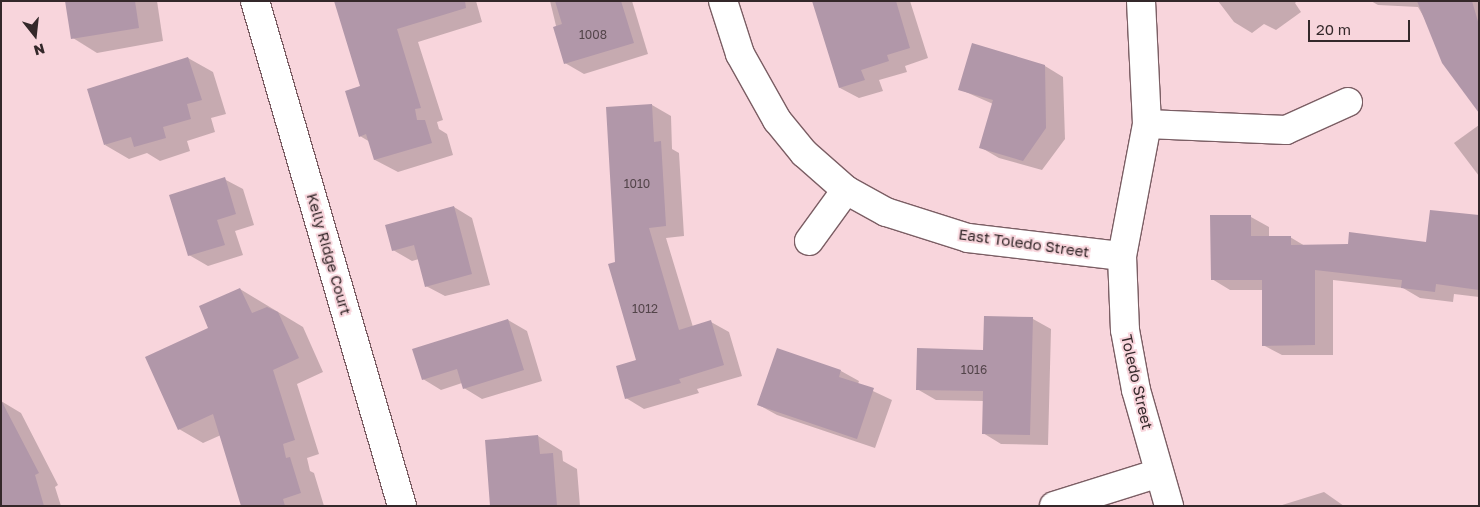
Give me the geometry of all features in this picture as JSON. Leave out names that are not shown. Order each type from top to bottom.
[{"type":"street","name":"Kelly Ridge Court","points":[[255,1],[402,506]]},
{"type":"street","name":"East Toledo Street","points":[[723,1],[740,54],[777,120],[804,154],[846,190],[886,212],[968,238],[1122,256]]},
{"type":"street","name":"Toledo Street","points":[[1141,1],[1147,124],[1122,256],[1124,330],[1136,390],[1169,506]]},
{"type":"street","points":[[1147,124],[1286,130],[1348,102]]},
{"type":"street","points":[[809,242],[846,190]]},
{"type":"street","points":[[1054,506],[1159,473]]},
{"type":"building","points":[[65,1],[135,1],[139,28],[71,39]]},
{"type":"building","points":[[334,1],[465,1],[466,8],[397,29],[421,108],[415,109],[417,120],[425,120],[432,143],[374,160],[366,134],[359,137],[345,91],[360,86]]},
{"type":"building","points":[[555,1],[621,1],[634,43],[564,64],[553,27],[562,24]]},
{"type":"building","points":[[812,1],[896,1],[910,48],[887,55],[889,61],[861,70],[865,80],[839,88]]},
{"type":"building","points":[[1417,1],[1472,1],[1479,25],[1479,113],[1442,63]]},
{"type":"building","points":[[972,43],[1045,65],[1046,128],[1023,161],[979,148],[993,100],[958,90]]},
{"type":"building","points":[[188,57],[202,100],[187,104],[191,119],[163,127],[166,138],[134,147],[131,137],[104,145],[87,89]]},
{"type":"building","points":[[652,104],[654,142],[661,141],[666,226],[649,228],[679,330],[711,320],[724,365],[679,379],[681,383],[625,399],[616,366],[636,360],[608,264],[615,262],[606,107]]},
{"type":"building","points":[[225,177],[236,214],[217,220],[225,245],[188,256],[169,195]]},
{"type":"building","points":[[454,206],[472,274],[425,287],[414,245],[392,251],[385,225]]},
{"type":"building","points":[[1430,210],[1479,215],[1479,290],[1436,284],[1435,292],[1401,288],[1402,280],[1315,270],[1315,345],[1262,346],[1262,280],[1211,280],[1210,215],[1251,215],[1251,236],[1291,236],[1291,245],[1348,244],[1349,232],[1426,242]]},
{"type":"building","points":[[240,288],[252,313],[267,307],[278,312],[299,358],[273,370],[295,440],[283,444],[286,458],[290,457],[301,493],[283,499],[285,506],[241,506],[213,414],[178,430],[145,357],[208,328],[199,306]]},
{"type":"building","points":[[984,316],[1033,317],[1030,435],[982,434],[983,391],[916,390],[917,348],[983,350]]},
{"type":"building","points":[[508,319],[524,370],[463,389],[457,369],[422,380],[412,349]]},
{"type":"building","points":[[777,348],[841,370],[839,377],[874,388],[857,439],[757,405]]},
{"type":"building","points":[[1,400],[39,473],[35,475],[44,506],[1,506]]},
{"type":"building","points":[[538,435],[540,454],[553,453],[557,506],[490,506],[485,440]]}]
